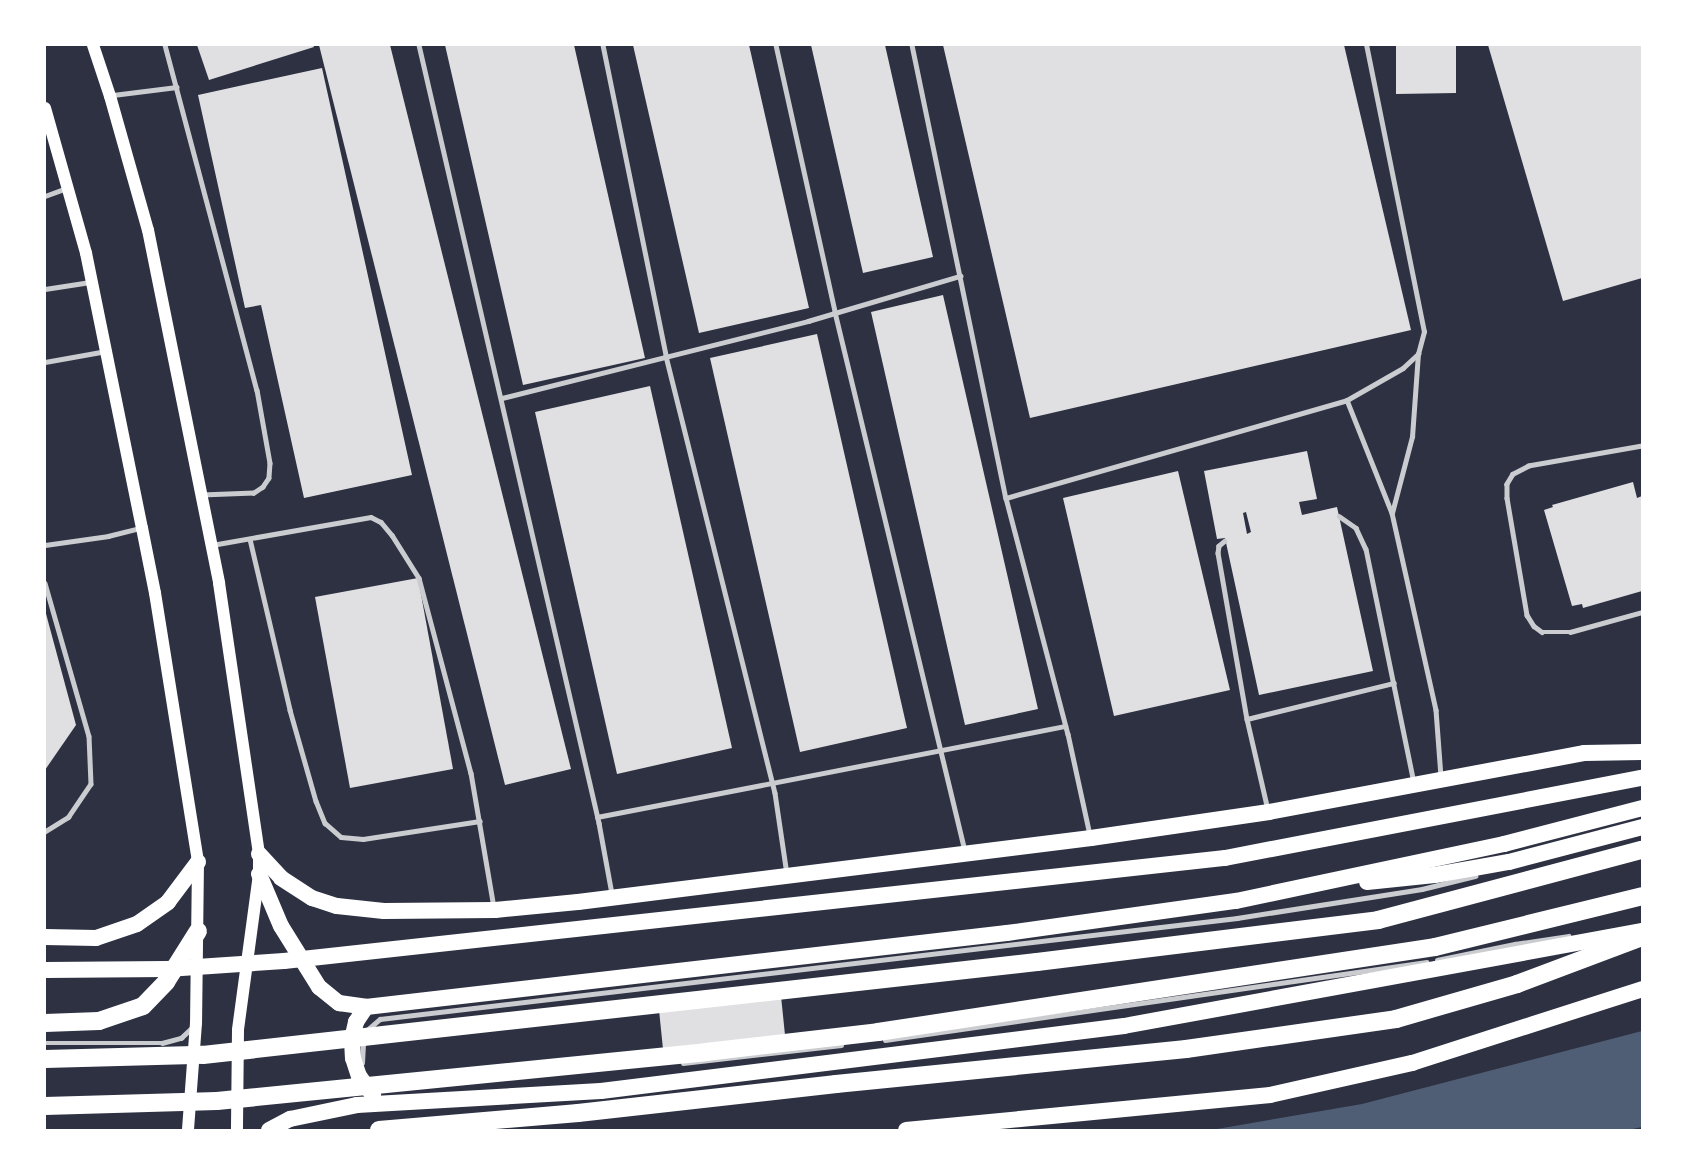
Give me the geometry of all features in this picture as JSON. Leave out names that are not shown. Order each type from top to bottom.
[{"type":"highway","points":[[259,854],[281,878],[312,898],[337,906],[384,911],[495,910],[612,898],[1091,838],[1269,812],[1414,783],[1584,753],[1642,752]]},
{"type":"highway","points":[[45,970],[166,969],[284,962],[1225,858],[1642,778]]},
{"type":"highway","points":[[1007,933],[1236,901],[1504,844],[1642,808]]},
{"type":"highway","points":[[260,873],[281,926],[319,987],[339,1003],[366,1007],[1007,933],[1202,913],[1314,888],[1509,862],[1642,827]]},
{"type":"highway","points":[[45,1059],[203,1055],[1037,962],[1378,920],[1642,850]]},
{"type":"highway","points":[[45,937],[96,938],[137,924],[168,902],[198,862]]},
{"type":"highway","points":[[45,1106],[217,1101],[706,1052],[878,1032],[1435,947],[1642,896]]},
{"type":"highway","points":[[269,1130],[290,1119],[357,1105],[601,1091],[1124,1026],[1642,929]]},
{"type":"highway","points":[[45,1023],[99,1021],[143,1006],[166,982],[198,931]]},
{"type":"highway","points":[[379,1130],[578,1113],[1186,1049],[1396,1019],[1517,984],[1642,937]]},
{"type":"highway","points":[[906,1130],[1270,1095],[1412,1063],[1642,989]]},
{"type":"highway","points":[[366,1007],[354,1031],[353,1059],[368,1091],[382,1103]]},
{"type":"main road","points":[[93,45],[148,230],[219,584],[259,854],[260,873],[238,1030],[237,1130]]},
{"type":"main road","points":[[45,108],[91,282],[142,528],[198,862],[196,1023],[188,1130]]},
{"type":"lane","points":[[165,45],[256,390],[270,463],[269,478],[263,488],[254,493],[200,495]]},
{"type":"lane","points":[[419,45],[597,817],[612,898]]},
{"type":"lane","points":[[603,45],[666,356],[775,793],[787,875]]},
{"type":"lane","points":[[776,45],[835,312],[965,853]]},
{"type":"lane","points":[[912,45],[1006,498],[1065,726],[1091,838]]},
{"type":"lane","points":[[1366,45],[1424,332],[1418,354],[1413,437],[1392,513]]},
{"type":"lane","points":[[110,96],[177,87]]},
{"type":"lane","points":[[45,196],[67,188]]},
{"type":"lane","points":[[502,398],[808,321],[960,276]]},
{"type":"lane","points":[[45,289],[91,282]]},
{"type":"lane","points":[[45,362],[106,351]]},
{"type":"lane","points":[[1006,498],[1347,400],[1404,368],[1418,354]]},
{"type":"lane","points":[[1347,400],[1392,513],[1436,710],[1441,778]]},
{"type":"lane","points":[[1642,446],[1529,466],[1513,474],[1507,484],[1507,498],[1527,615],[1534,626],[1542,632],[1570,632],[1642,612]]},
{"type":"lane","points":[[1340,516],[1356,528],[1366,549],[1414,783]]},
{"type":"lane","points":[[211,545],[371,517],[381,522],[392,535],[419,578],[471,773],[495,910]]},
{"type":"lane","points":[[45,545],[108,537],[142,528]]},
{"type":"lane","points":[[250,539],[290,710],[315,801],[325,823],[340,837],[363,839],[480,821]]},
{"type":"lane","points":[[1225,541],[1219,546],[1218,553],[1247,719],[1269,812]]},
{"type":"lane","points":[[45,583],[89,736],[91,784],[69,817],[45,832]]},
{"type":"lane","points":[[1247,719],[1394,683]]},
{"type":"lane","points":[[597,817],[1065,726]]},
{"type":"lane","points":[[1488,873],[1642,834]]},
{"type":"lane","points":[[610,1069],[383,1086],[373,1084],[362,1069],[361,1052],[365,1031],[380,1019],[1237,918],[1422,889],[1477,876]]},
{"type":"lane","points":[[878,1041],[1430,962],[1542,939],[1642,929]]},
{"type":"lane","points":[[366,1007],[387,1019]]},
{"type":"lane","points":[[45,1043],[162,1043],[181,1038],[196,1023]]},
{"type":"lane","points":[[682,1063],[844,1045]]},
{"type":"water","points":[[1642,1031],[1642,1127],[1628,1130],[1211,1130],[1362,1104]]},
{"type":"building","points":[[197,45],[313,45],[314,47],[209,80]]},
{"type":"building","points":[[319,45],[390,45],[571,769],[505,785]]},
{"type":"building","points":[[445,45],[574,45],[645,358],[523,385]]},
{"type":"building","points":[[633,45],[749,45],[809,308],[699,333]]},
{"type":"building","points":[[811,45],[885,45],[933,257],[863,273]]},
{"type":"building","points":[[943,45],[1344,45],[1411,330],[1030,418]]},
{"type":"building","points":[[1396,45],[1456,45],[1456,93],[1396,94]]},
{"type":"building","points":[[1488,45],[1642,45],[1642,278],[1563,301]]},
{"type":"building","points":[[322,68],[412,475],[304,498],[261,305],[245,308],[198,95]]},
{"type":"building","points":[[943,295],[1038,709],[965,725],[871,312]]},
{"type":"building","points":[[817,334],[907,728],[800,752],[710,358]]},
{"type":"building","points":[[650,386],[732,748],[617,774],[535,412]]},
{"type":"building","points":[[1307,451],[1317,499],[1299,502],[1302,515],[1337,507],[1373,671],[1259,695],[1225,538],[1217,539],[1204,471]],"holes":[[[1246,512],[1251,532],[1247,534],[1243,513]]]},
{"type":"building","points":[[1178,471],[1230,690],[1114,716],[1063,498]]},
{"type":"building","points":[[1633,482],[1637,498],[1642,496],[1642,591],[1583,608],[1582,604],[1572,606],[1544,510],[1553,507],[1552,505]]},
{"type":"building","points":[[418,578],[453,769],[350,788],[315,597]]},
{"type":"building","points":[[45,610],[76,725],[45,770]]},
{"type":"building","points":[[781,996],[785,1035],[663,1049],[659,1010]]}]
